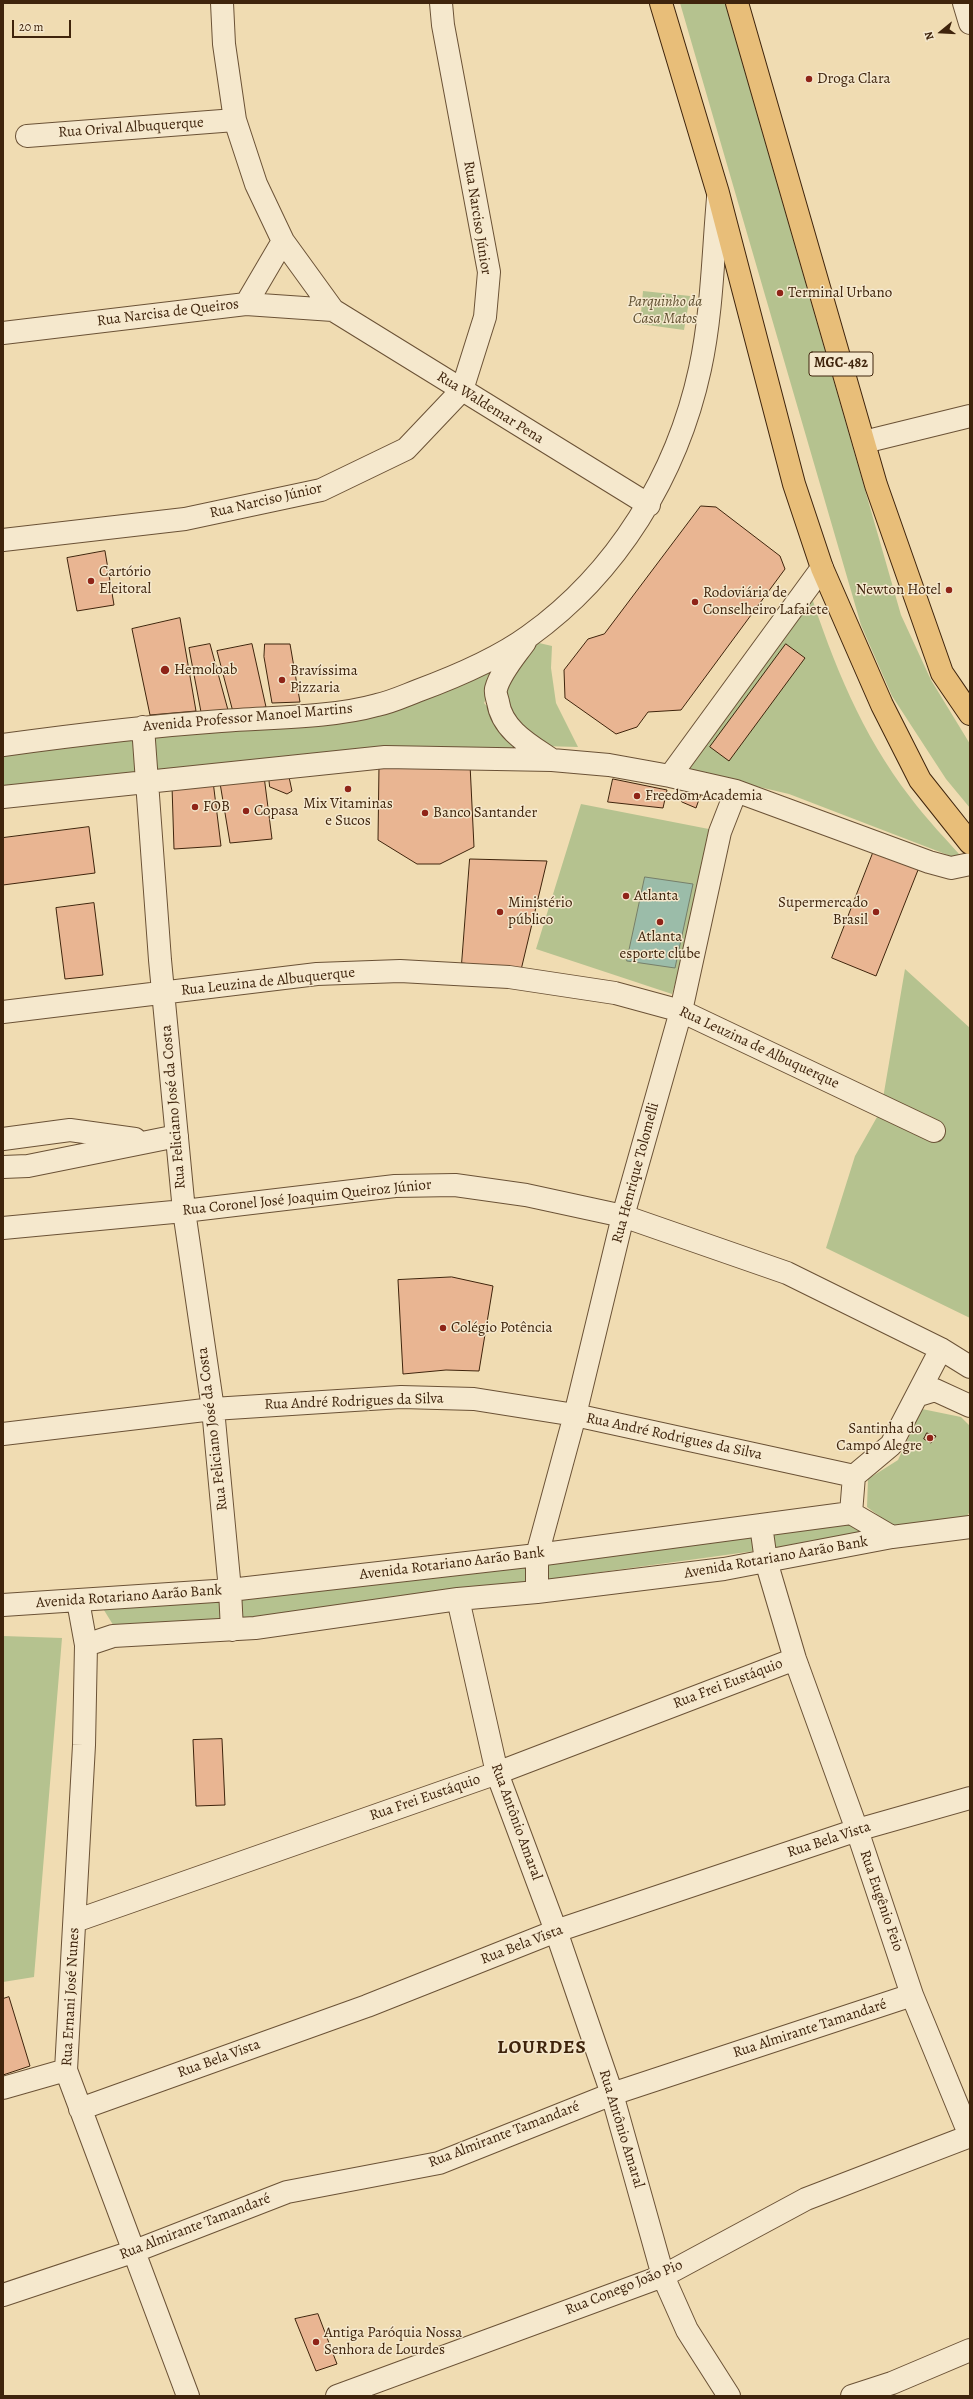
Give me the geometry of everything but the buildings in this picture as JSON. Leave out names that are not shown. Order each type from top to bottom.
[{"type":"highway","points":[[661,3],[718,194],[794,484],[822,568],[882,705],[920,780],[970,842]]},
{"type":"highway","name":"MGC-482","points":[[737,3],[864,442],[903,567],[942,673],[970,714]]},
{"type":"street","points":[[222,3],[224,44],[235,120],[256,184],[283,241],[333,310]]},
{"type":"street","name":"Rua Narciso Júnior","points":[[3,540],[185,519],[321,490],[406,449],[462,390],[485,317],[489,272],[443,25],[441,3]]},
{"type":"street","points":[[964,3],[970,23]]},
{"type":"street","name":"Rua Orival Albuquerque","points":[[27,136],[235,120]]},
{"type":"street","name":"Avenida Professor Manoel Martins","points":[[3,745],[143,727],[334,712],[377,705],[439,683],[489,660],[528,637],[569,604],[606,566],[649,505],[683,433],[700,369],[709,311],[718,194]]},
{"type":"street","points":[[246,304],[283,241]]},
{"type":"street","name":"Rua Narcisa de Queiros","points":[[3,333],[246,304],[333,310]]},
{"type":"street","name":"Rua Waldemar Pena","points":[[333,310],[649,505]]},
{"type":"street","points":[[864,442],[970,416]]},
{"type":"street","points":[[670,776],[822,568]]},
{"type":"street","points":[[528,637],[503,675],[496,690],[499,708],[506,724],[518,736],[552,760]]},
{"type":"street","name":"Rua Feliciano José da Costa","points":[[143,727],[164,993],[184,1210],[213,1409],[230,1590],[232,1630]]},
{"type":"street","points":[[3,797],[385,758],[552,760],[609,765],[670,776],[736,792],[929,862],[951,868],[970,864]]},
{"type":"street","name":"Rua Henrique Tolomelli","points":[[537,1592],[537,1555],[576,1415],[623,1216],[681,1010],[720,832],[736,792]]},
{"type":"street","name":"Rua Leuzina de Albuquerque","points":[[3,1012],[317,974],[406,971],[509,977],[615,993],[681,1010],[934,1131]]},
{"type":"street","points":[[3,1139],[70,1130],[150,1142]]},
{"type":"street","points":[[3,1167],[28,1166],[177,1136]]},
{"type":"street","name":"Rua Coronel José Joaquim Queiroz Júnior","points":[[3,1228],[184,1210],[395,1186],[455,1185],[526,1195],[623,1216],[787,1273],[941,1349],[970,1368]]},
{"type":"street","points":[[851,1512],[854,1476],[891,1445],[919,1394],[941,1349]]},
{"type":"street","points":[[919,1394],[935,1390],[970,1406]]},
{"type":"street","name":"Rua André Rodrigues da Silva","points":[[3,1434],[213,1409],[408,1397],[474,1399],[576,1415],[854,1476]]},
{"type":"street","name":"Avenida Rotariano Aarão Bank","points":[[3,1605],[230,1590],[537,1555],[851,1512],[892,1537]]},
{"type":"street","name":"Rua Eugênio Feio","points":[[761,1525],[766,1562],[795,1659],[857,1830],[912,1995],[970,2136]]},
{"type":"street","name":"Avenida Rotariano Aarão Bank","points":[[86,1645],[113,1636],[255,1628],[458,1599],[537,1592],[724,1569],[892,1537],[970,1527]]},
{"type":"street","name":"Rua Antônio Amaral","points":[[458,1599],[497,1773],[556,1932],[612,2094],[663,2276],[687,2330],[730,2396]]},
{"type":"street","name":"Rua Ernani José Nunes","points":[[78,1601],[86,1645],[84,1745],[66,2070],[188,2396]]},
{"type":"street","name":"Rua Frei Eustáquio","points":[[75,1921],[497,1773],[795,1659]]},
{"type":"street","name":"Rua Bela Vista","points":[[80,2108],[366,2006],[556,1932],[857,1830],[970,1798]]},
{"type":"street","name":"Rua Almirante Tamandaré","points":[[3,2295],[135,2251],[287,2192],[440,2163],[612,2094],[912,1995]]},
{"type":"street","points":[[3,2088],[66,2070]]},
{"type":"street","name":"Rua Conego João Pio","points":[[337,2396],[663,2276],[806,2199],[970,2136]]},
{"type":"street","points":[[852,2396],[892,2383],[970,2350]]},
{"type":"green space","points":[[680,3],[725,3],[901,615],[931,680],[970,744],[970,808],[946,779],[892,696],[861,625]]},
{"type":"green space","name":"Parquinho da Casa Matos","points":[[643,291],[690,296],[684,330],[640,324]]},
{"type":"green space","points":[[809,589],[828,644],[850,698],[877,749],[930,822],[966,862],[789,794],[687,770]]},
{"type":"green space","points":[[539,643],[552,646],[551,668],[556,703],[578,747],[541,746],[511,711],[499,688],[524,662],[530,650]]},
{"type":"green space","points":[[509,655],[484,703],[537,758],[154,776],[148,730],[336,715]]},
{"type":"green space","points":[[136,736],[142,780],[3,793],[3,754]]},
{"type":"green space","name":"Atlanta","points":[[581,804],[719,831],[672,994],[536,949]]},
{"type":"green space","points":[[905,969],[970,1028],[970,1318],[826,1248],[855,1156],[881,1110]]},
{"type":"green space","points":[[922,1409],[961,1417],[970,1426],[970,1511],[965,1520],[894,1527],[867,1507],[868,1479],[898,1460]]},
{"type":"green space","points":[[849,1518],[879,1535],[775,1550],[769,1531]]},
{"type":"green space","points":[[757,1531],[762,1550],[543,1580],[542,1560]]},
{"type":"green space","points":[[532,1560],[533,1583],[236,1619],[231,1599]]},
{"type":"green space","points":[[220,1598],[225,1619],[115,1628],[99,1602]]},
{"type":"green space","points":[[3,1636],[62,1638],[34,1977],[3,1982]]},
{"type":"shaded area","name":"Atlanta esporte clube","points":[[645,877],[693,884],[675,968],[627,961]]},
{"type":"place","name":"Droga Clara","points":[[809,79]]},
{"type":"place","name":"Terminal Urbano","points":[[780,293]]},
{"type":"place","name":"Cartório Eleitoral","points":[[91,581]]},
{"type":"place","name":"Newton Hotel","points":[[949,590]]},
{"type":"place","name":"Rodoviária de Conselheiro Lafaiete","points":[[695,602]]},
{"type":"place","name":"Hemoloab","points":[[165,670]]},
{"type":"place","name":"Bravíssima Pizzaria","points":[[282,680]]},
{"type":"place","name":"Mix Vitaminas e Sucos","points":[[348,789]]},
{"type":"place","name":"Freedom Academia","points":[[637,796]]},
{"type":"place","name":"FOB","points":[[195,807]]},
{"type":"place","name":"Copasa","points":[[246,811]]},
{"type":"place","name":"Banco Santander","points":[[425,813]]},
{"type":"place","name":"Atlanta","points":[[626,896]]},
{"type":"place","name":"Ministério público","points":[[500,912]]},
{"type":"place","name":"Supermercado Brasil","points":[[876,912]]},
{"type":"place","name":"Atlanta esporte clube","points":[[660,922]]},
{"type":"place","name":"Colégio Potência","points":[[443,1328]]},
{"type":"place","name":"Santinha do Campo Alegre","points":[[930,1438]]},
{"type":"place","name":"Antiga Paróquia Nossa Senhora de Lourdes","points":[[316,2342]]},
{"type":"district","name":"LOURDES","points":[[542,2048]]}]
